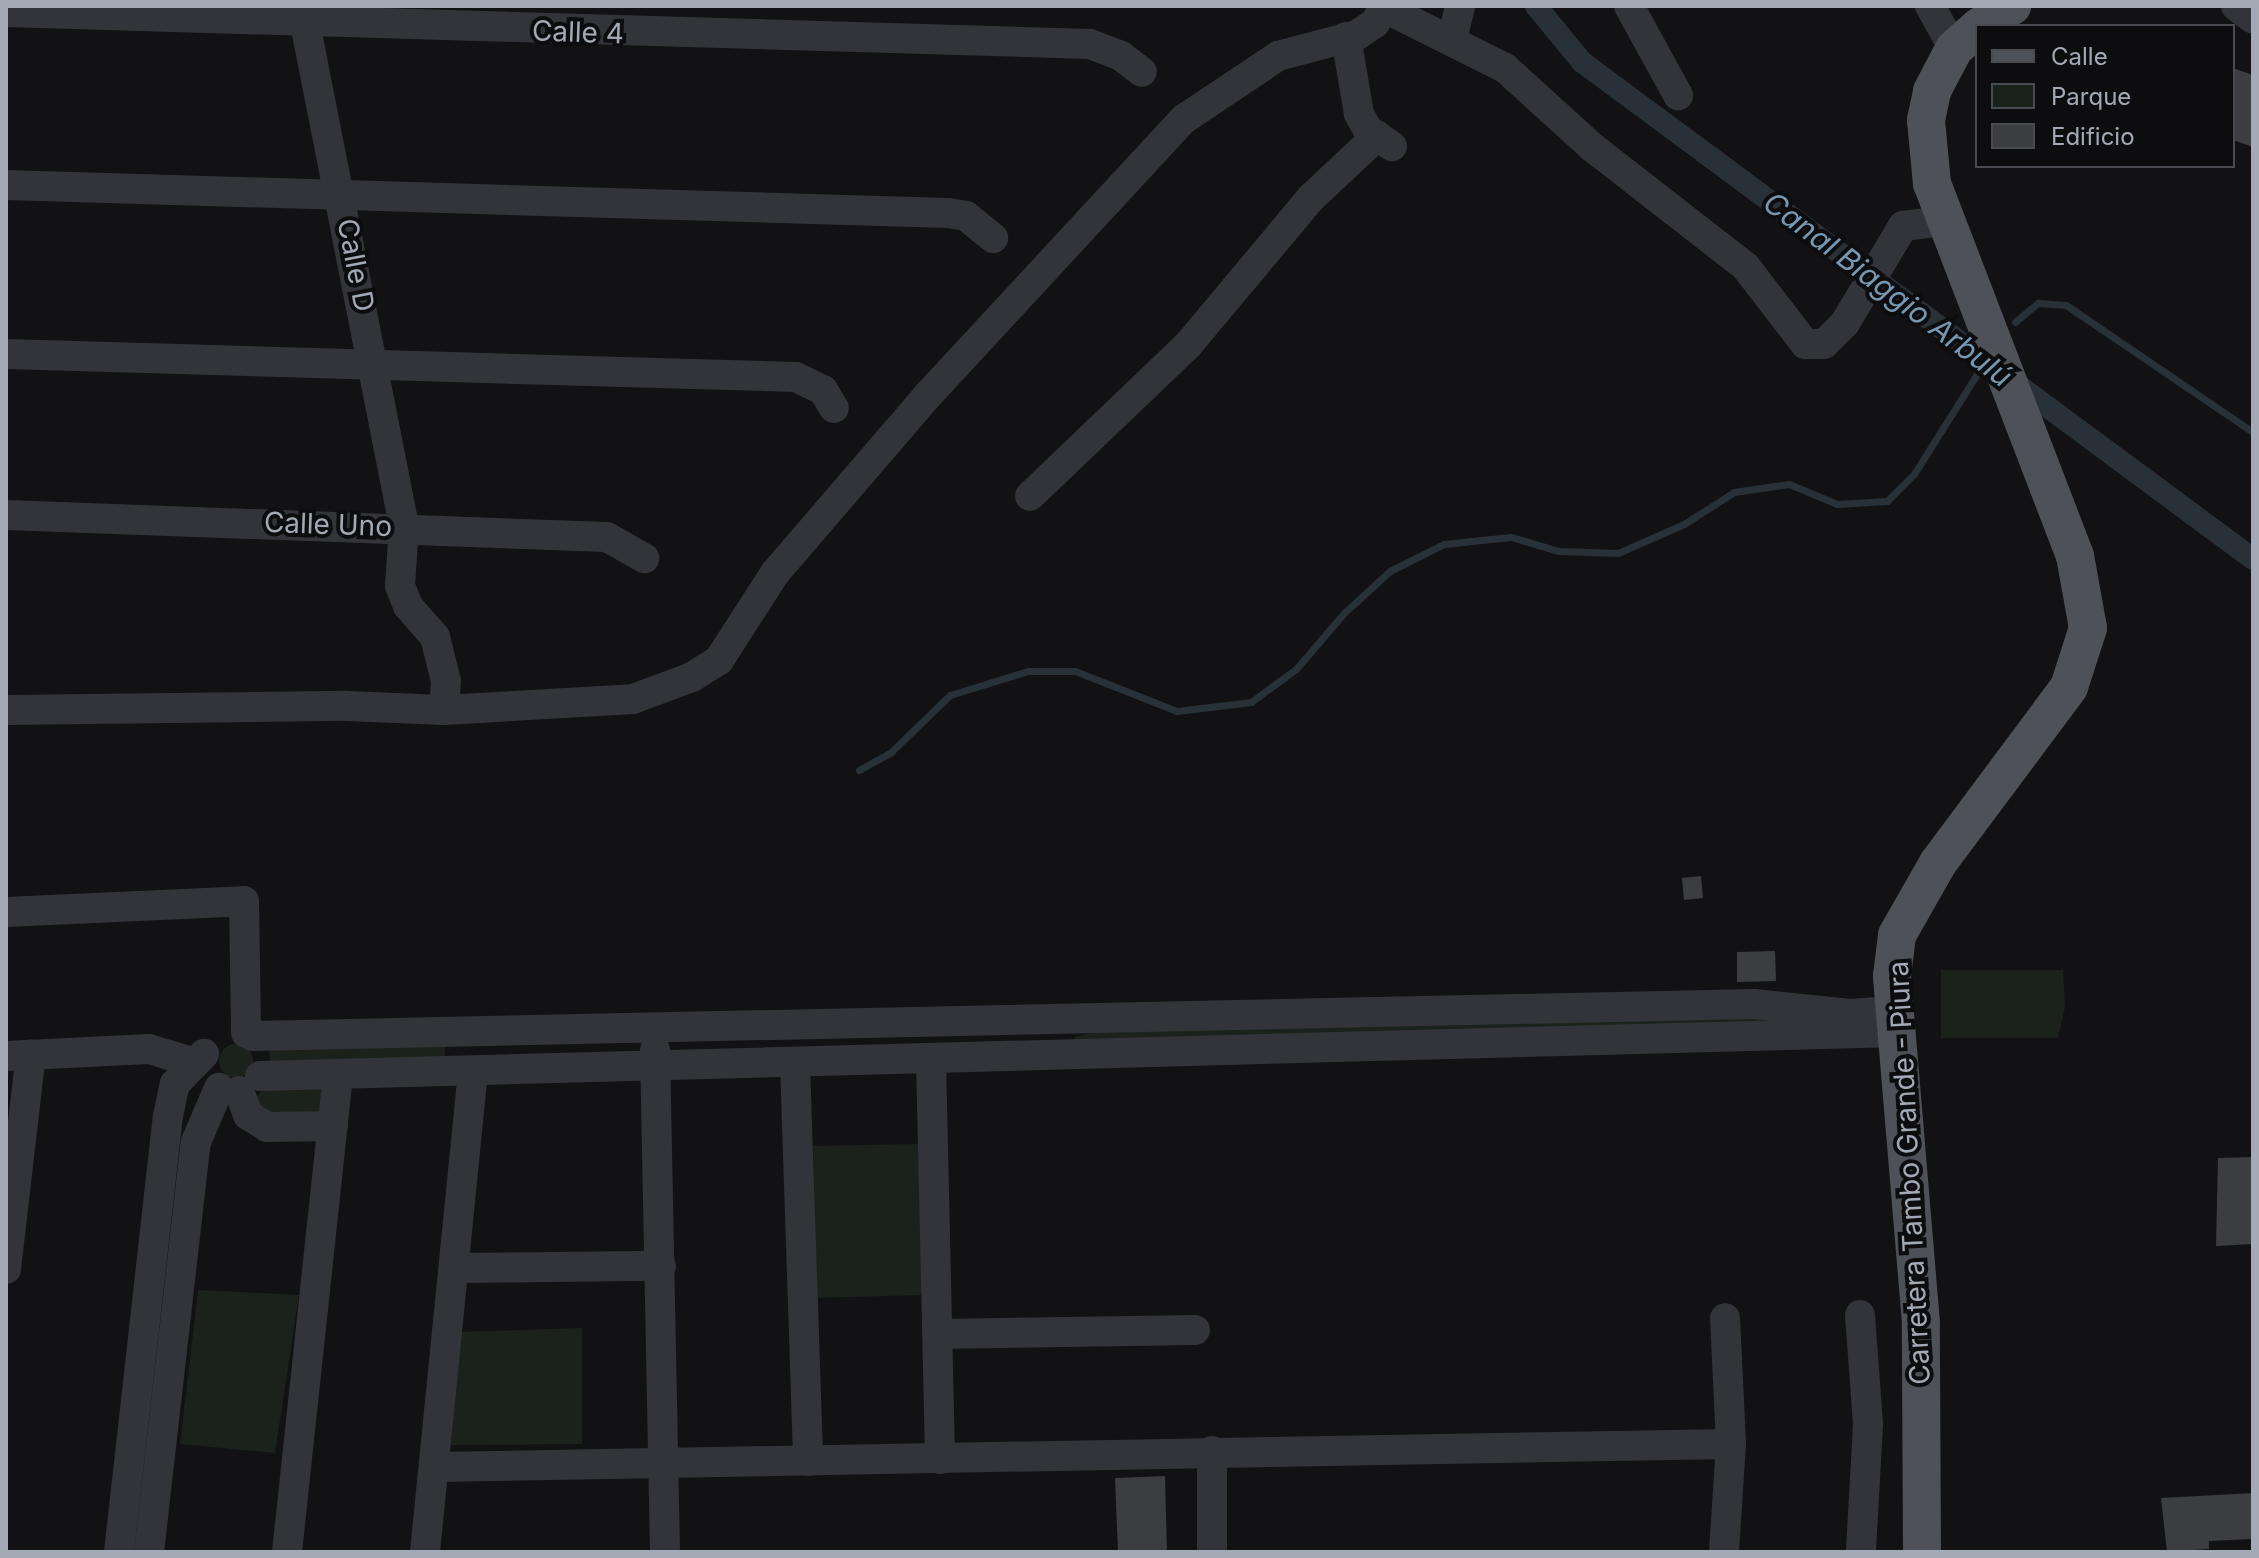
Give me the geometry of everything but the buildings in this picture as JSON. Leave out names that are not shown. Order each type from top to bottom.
[{"type":"main road","points":[[1985,24],[2012,6]]},
{"type":"main road","name":"Carretera Tambo Grande - Piura","points":[[1922,1552],[1921,1323],[1895,1022],[1897,935],[1908,908],[2069,687],[2088,628],[2085,593],[2062,520],[1978,302],[1943,221],[1932,184],[1926,120],[1932,91],[1970,34]]},
{"type":"street","points":[[1452,39],[1460,6]]},
{"type":"street","points":[[1629,6],[1678,95]]},
{"type":"street","points":[[1930,6],[1970,34]]},
{"type":"street","points":[[2236,6],[2253,19]]},
{"type":"street","points":[[6,710],[315,706],[444,710],[633,699],[692,677],[719,660],[775,573],[870,462],[1184,119],[1278,56],[1346,37],[1375,23],[1382,7],[1452,39],[1505,68],[1592,147],[1746,267],[1805,344],[1824,344],[1845,323],[1882,255],[1903,226],[1943,221]]},
{"type":"street","name":"Calle 4","points":[[6,12],[304,15],[1090,44],[1121,56],[1142,72]]},
{"type":"street","name":"Calle D","points":[[304,15],[343,198],[404,526],[400,586],[408,606],[435,637],[446,681],[444,710]]},
{"type":"street","points":[[1030,496],[1188,345],[1311,198],[1384,141],[1359,114],[1346,37]]},
{"type":"street","points":[[6,185],[343,198],[948,213],[966,216],[993,238]]},
{"type":"street","points":[[6,354],[375,368],[796,377],[823,390],[834,408]]},
{"type":"street","name":"Calle Uno","points":[[6,515],[404,526],[607,537],[644,558]]},
{"type":"street","points":[[6,912],[244,901],[249,1034],[264,1053],[196,1142],[149,1552]]},
{"type":"street","points":[[119,1552],[168,1116],[175,1084],[223,1032],[654,1027],[1754,1004],[1895,1022]]},
{"type":"street","points":[[200,1058],[205,1074],[240,1085],[338,1076],[931,1060],[1895,1022]]},
{"type":"street","points":[[654,1027],[665,1552]]},
{"type":"street","points":[[6,1269],[19,1055],[149,1049],[200,1058]]},
{"type":"street","points":[[931,1060],[940,1459]]},
{"type":"street","points":[[795,1064],[808,1461]]},
{"type":"street","points":[[425,1552],[473,1072]]},
{"type":"street","points":[[287,1552],[338,1076]]},
{"type":"street","points":[[240,1085],[248,1115],[267,1127],[333,1126]]},
{"type":"street","points":[[455,1268],[661,1266]]},
{"type":"street","points":[[1860,1315],[1868,1425],[1861,1552]]},
{"type":"street","points":[[1724,1552],[1731,1444],[1725,1318]]},
{"type":"street","points":[[937,1334],[1195,1330]]},
{"type":"street","points":[[434,1467],[1731,1444]]},
{"type":"street","points":[[1212,1451],[1212,1552]]},
{"type":"green space","points":[[1941,970],[2063,970],[2065,1007],[2058,1038],[1941,1038]]},
{"type":"green space","points":[[1750,1011],[1845,1023],[1073,1044],[1075,1037],[1119,1026]]},
{"type":"green space","points":[[446,1042],[444,1062],[270,1062],[269,1049]]},
{"type":"green space","points":[[236,1044],[248,1049],[253,1061],[248,1073],[236,1078],[224,1073],[219,1061],[224,1049]]},
{"type":"green space","points":[[321,1088],[325,1096],[319,1112],[265,1114],[255,1098],[264,1089]]},
{"type":"green space","points":[[919,1144],[922,1295],[817,1298],[813,1146]]},
{"type":"green space","points":[[198,1290],[299,1295],[275,1453],[180,1444]]},
{"type":"green space","points":[[582,1328],[582,1444],[451,1445],[460,1332]]},
{"type":"waterway","name":"Canal Biaggio Arbulú","points":[[1536,6],[1582,62],[2253,559]]},
{"type":"waterway","points":[[2015,322],[2038,303],[2066,305],[2253,432]]},
{"type":"waterway","points":[[859,770],[891,752],[950,695],[1028,671],[1075,671],[1177,711],[1251,702],[1296,669],[1344,613],[1390,571],[1444,544],[1511,537],[1559,551],[1618,553],[1684,524],[1734,492],[1789,484],[1837,504],[1887,501],[1914,474],[1987,358]]}]
